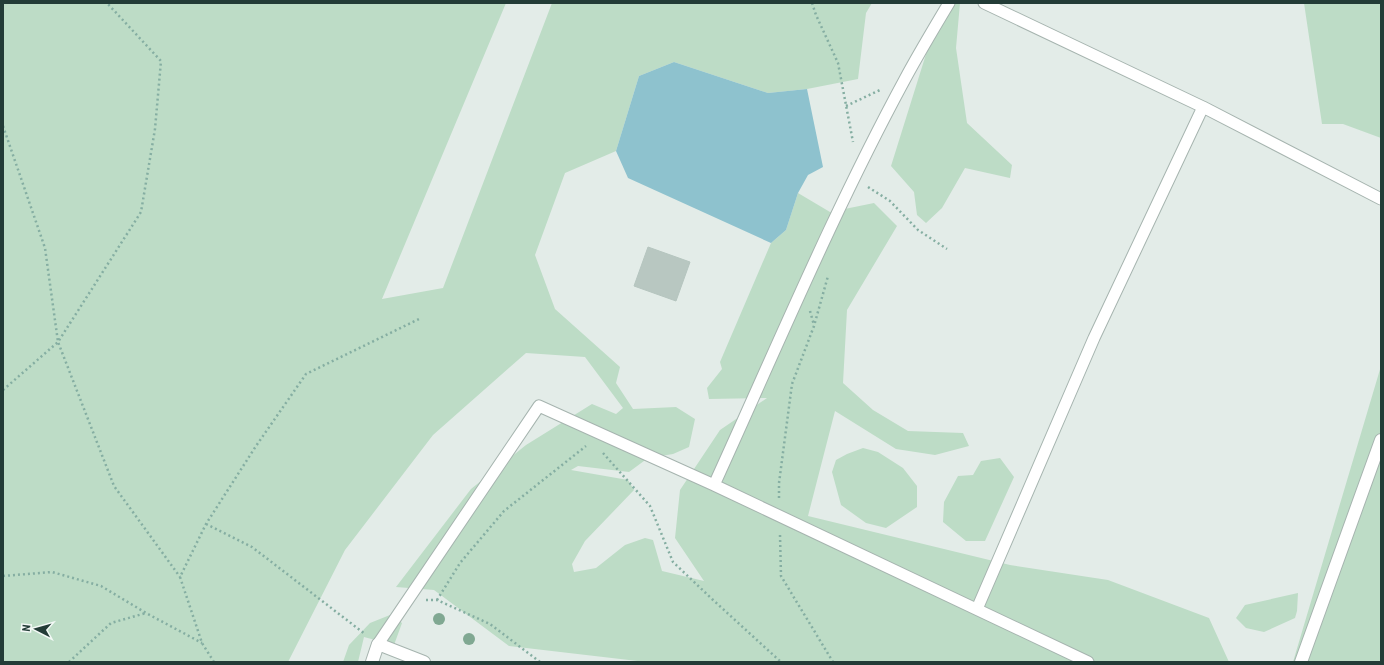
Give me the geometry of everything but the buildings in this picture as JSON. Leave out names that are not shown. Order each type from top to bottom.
[{"type":"street","points":[[1301,662],[1381,440]]},
{"type":"street","points":[[372,662],[378,644],[424,662]]},
{"type":"lane","points":[[714,485],[854,178],[905,78],[949,3]]},
{"type":"lane","points":[[984,3],[1203,107],[1381,199]]},
{"type":"lane","points":[[977,609],[1094,338],[1203,107]]},
{"type":"lane","points":[[378,644],[539,406],[714,485],[1088,662]]},
{"type":"path","points":[[3,390],[58,342],[141,212],[155,129],[161,61],[107,3]]},
{"type":"path","points":[[812,3],[838,63],[853,143]]},
{"type":"path","points":[[846,106],[905,78]]},
{"type":"path","points":[[3,126],[44,248],[58,342],[114,486],[180,577],[202,643],[214,662]]},
{"type":"path","points":[[854,178],[890,202],[918,230],[947,250]]},
{"type":"path","points":[[828,274],[814,326],[792,384],[779,483],[781,576],[833,662]]},
{"type":"path","points":[[180,577],[206,524],[256,446],[306,374],[421,318]]},
{"type":"path","points":[[540,662],[490,624],[437,600],[460,562],[504,510],[603,434]]},
{"type":"path","points":[[602,453],[650,506],[673,562],[781,662]]},
{"type":"path","points":[[206,524],[252,547],[378,644]]},
{"type":"path","points":[[3,576],[52,572],[101,586],[146,613],[202,643]]},
{"type":"path","points":[[69,662],[111,623],[146,613]]},
{"type":"green space","points":[[3,3],[506,3],[382,299],[443,288],[552,3],[872,3],[866,13],[858,79],[807,89],[768,93],[674,62],[639,76],[616,151],[565,173],[535,255],[555,309],[620,367],[616,383],[633,409],[676,407],[695,419],[689,447],[673,454],[648,458],[629,472],[578,466],[571,470],[628,480],[634,490],[585,541],[572,564],[574,572],[596,568],[625,545],[645,538],[653,540],[662,571],[704,581],[675,538],[680,490],[720,430],[767,398],[709,399],[707,388],[722,369],[720,362],[771,243],[786,230],[798,193],[830,212],[874,203],[897,226],[847,310],[843,383],[873,410],[908,431],[963,433],[969,446],[935,455],[896,449],[835,411],[808,516],[1010,565],[1108,580],[1209,618],[1229,662],[646,662],[509,646],[434,590],[396,587],[471,489],[526,445],[592,404],[616,414],[623,408],[585,357],[526,353],[433,435],[345,550],[288,662],[3,662]]},
{"type":"green space","points":[[942,3],[960,3],[956,48],[967,123],[1012,165],[1010,178],[965,168],[942,208],[926,223],[917,215],[914,192],[891,166]]},
{"type":"green space","points":[[1304,3],[1381,3],[1381,138],[1343,124],[1322,124]]},
{"type":"green space","points":[[1381,366],[1381,662],[1293,662]]},
{"type":"green space","points":[[863,448],[878,452],[903,468],[917,486],[917,507],[886,528],[866,523],[841,505],[832,472],[836,460]]},
{"type":"green space","points":[[1000,458],[1014,477],[985,541],[966,541],[943,522],[944,502],[958,476],[973,475],[981,461]]},
{"type":"green space","points":[[1298,593],[1295,618],[1264,632],[1246,628],[1236,618],[1245,605]]},
{"type":"green space","points":[[390,615],[402,623],[394,645],[364,637],[358,662],[343,662],[349,645],[370,623]]},
{"type":"water","points":[[674,62],[768,93],[807,89],[823,167],[808,175],[798,193],[786,230],[771,243],[628,178],[616,151],[639,76]]}]
